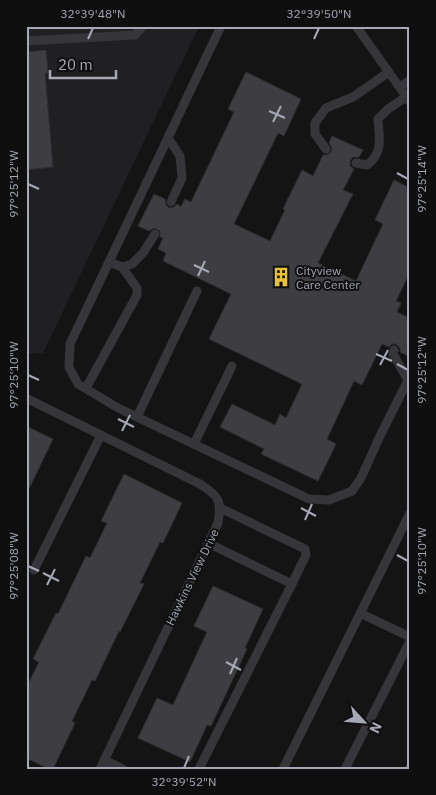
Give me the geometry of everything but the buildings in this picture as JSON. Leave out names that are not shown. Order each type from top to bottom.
[{"type":"lane","points":[[88,37],[90,26]]},
{"type":"lane","points":[[26,41],[135,35],[143,26]]},
{"type":"lane","points":[[221,26],[70,344],[69,367],[78,384],[118,408],[309,499],[329,500],[352,491],[361,478],[409,378],[393,354],[394,350]]},
{"type":"lane","points":[[356,26],[408,99],[388,110],[378,119],[380,144],[376,159],[367,165],[356,163]]},
{"type":"lane","points":[[326,149],[315,134],[315,123],[326,108],[353,97],[389,72]]},
{"type":"lane","points":[[400,87],[410,80]]},
{"type":"lane","points":[[168,138],[180,156],[182,178],[171,202]]},
{"type":"lane","points":[[122,268],[132,264],[143,253],[155,234]]},
{"type":"lane","points":[[86,388],[137,295],[137,288],[122,268],[109,262]]},
{"type":"lane","points":[[137,416],[198,291]]},
{"type":"lane","points":[[194,444],[232,366]]},
{"type":"lane","points":[[26,398],[200,484],[214,493],[220,508],[305,549],[306,554],[292,584],[199,769]]},
{"type":"lane","points":[[34,570],[101,435]]},
{"type":"lane","name":"Hawkins View Drive","points":[[100,769],[218,523],[220,508]]},
{"type":"lane","points":[[283,769],[410,513]]},
{"type":"lane","points":[[208,543],[292,584]]},
{"type":"lane","points":[[345,769],[410,639],[360,613]]},
{"type":"lane","points":[[104,760],[123,769]]},
{"type":"shaded area","points":[[26,26],[199,26],[43,353],[26,354]]},
{"type":"place","name":"Cityview Care Center","points":[[281,277]]}]
